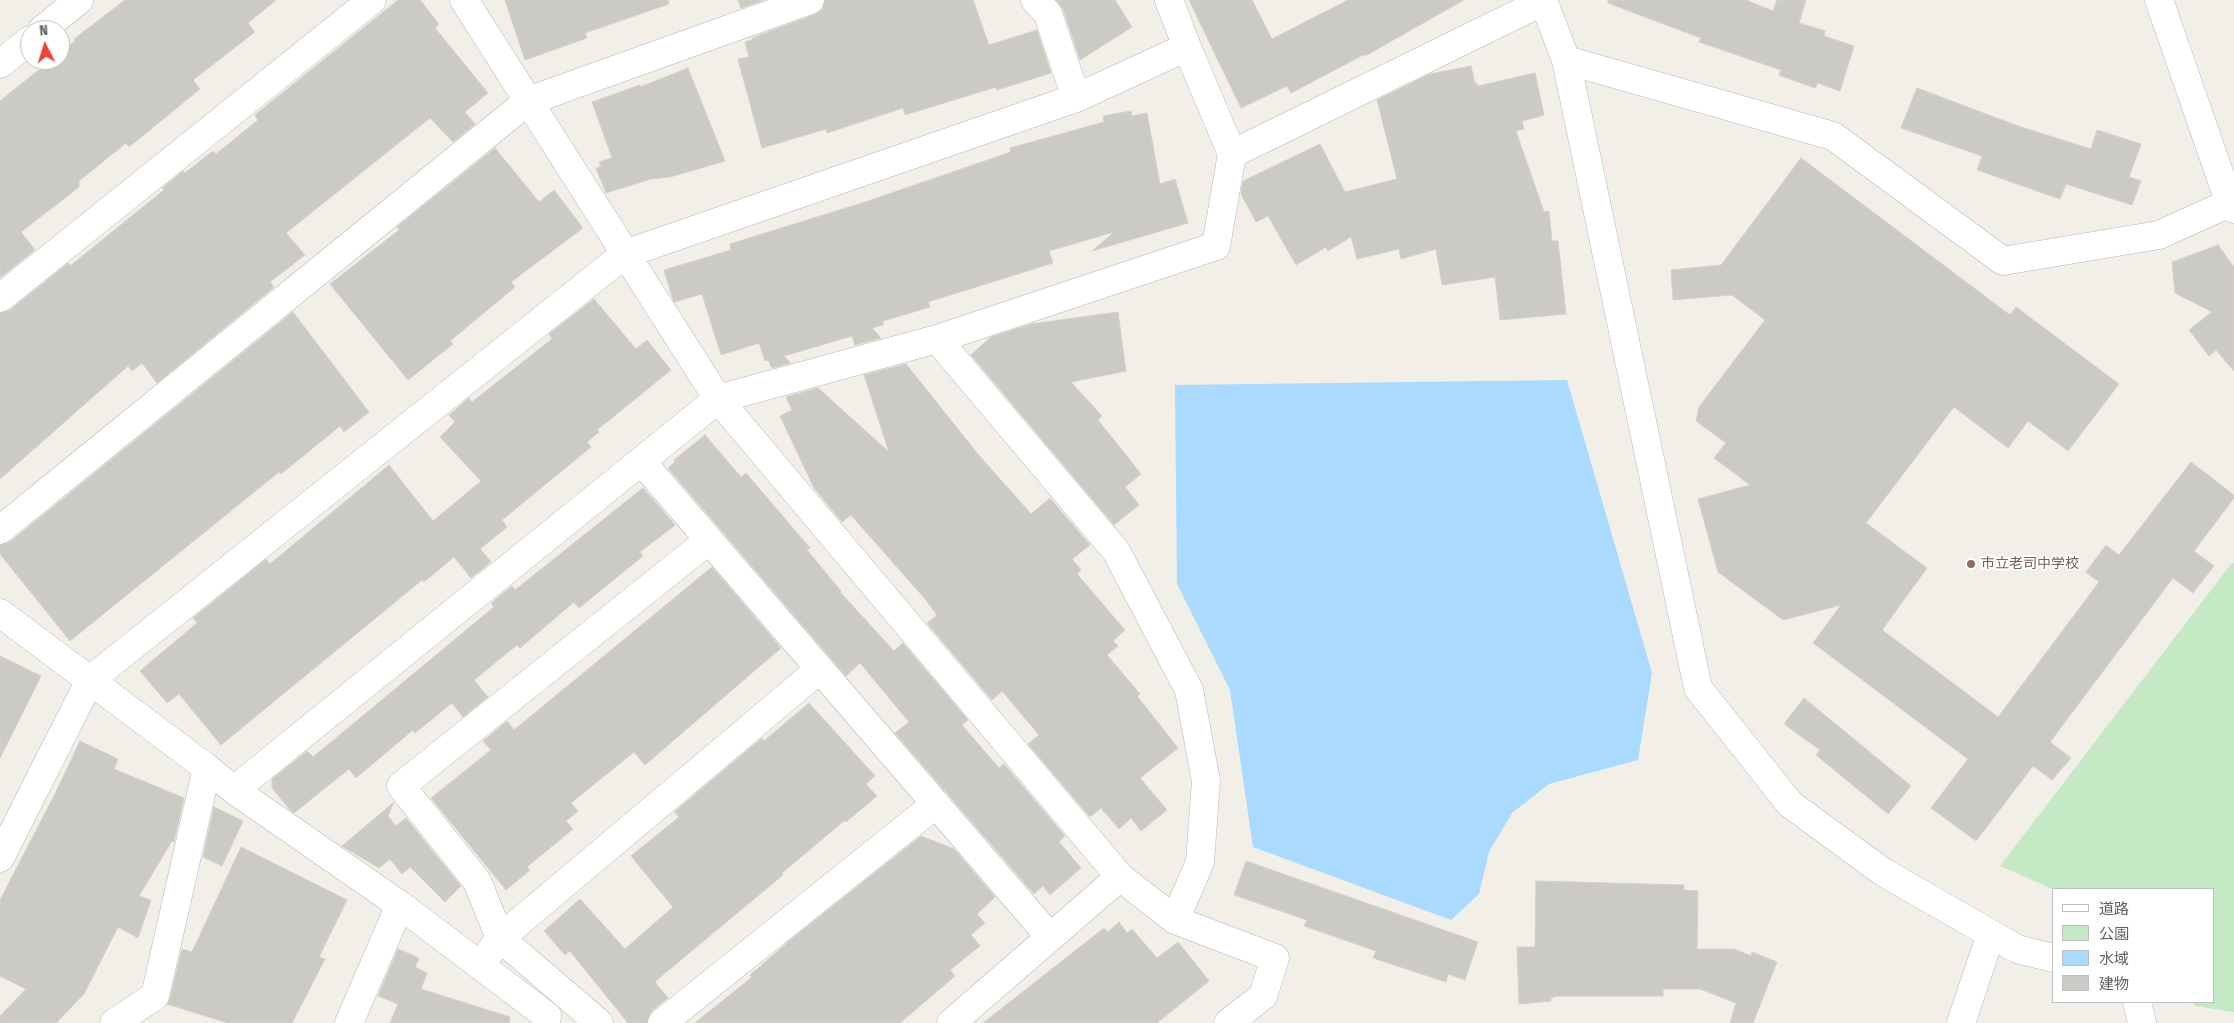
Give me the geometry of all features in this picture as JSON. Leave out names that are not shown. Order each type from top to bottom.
[{"type":"street","points":[[55,20],[80,0]]},
{"type":"street","points":[[0,298],[372,0]]},
{"type":"street","points":[[464,0],[718,399],[1120,877],[1175,920],[1275,958],[1263,996],[1228,1023]]},
{"type":"street","points":[[0,530],[528,101],[810,0]]},
{"type":"street","points":[[1035,0],[1048,14],[1076,98]]},
{"type":"street","points":[[234,790],[718,399],[937,339],[1216,246],[1232,154],[1169,0]]},
{"type":"street","points":[[1566,60],[1833,136],[2004,261],[2159,235],[2233,205],[2159,0]]},
{"type":"street","points":[[1232,154],[1544,1],[1566,60],[1698,688],[1790,804],[1883,872],[2017,948],[2052,958]]},
{"type":"street","points":[[0,858],[90,680],[625,254],[1076,98],[1187,47]]},
{"type":"street","points":[[0,64],[20,48]]},
{"type":"street","points":[[937,339],[1116,551],[1189,690],[1206,781],[1200,862],[1175,920]]},
{"type":"street","points":[[642,462],[1050,937]]},
{"type":"street","points":[[599,1023],[500,938],[477,882],[401,786],[709,540]]},
{"type":"street","points":[[0,613],[234,790],[400,905],[547,1016],[546,1023]]},
{"type":"street","points":[[481,966],[500,938],[820,669]]},
{"type":"street","points":[[147,1023],[155,996],[207,768]]},
{"type":"street","points":[[662,1023],[936,804]]},
{"type":"street","points":[[951,1023],[1120,877]]},
{"type":"street","points":[[349,1023],[400,905]]},
{"type":"street","points":[[1961,1023],[1991,934]]},
{"type":"street","points":[[114,1023],[155,996]]},
{"type":"street","points":[[2137,1003],[2142,1023]]},
{"type":"green space","points":[[2234,563],[2234,1012],[2195,1006],[2194,1003],[2214,1003],[2214,888],[2052,889],[2000,866],[2231,564]]},
{"type":"water","points":[[1567,380],[1652,673],[1638,760],[1549,784],[1512,813],[1489,852],[1479,894],[1451,920],[1253,847],[1230,690],[1177,584],[1175,385]]},
{"type":"building","points":[[125,0],[276,0],[248,23],[255,32],[193,80],[200,89],[129,147],[126,143],[79,181],[79,187],[21,232],[35,250],[0,278],[0,101],[39,70],[70,70],[70,45],[75,41],[74,39]]},
{"type":"building","points":[[398,0],[420,0],[439,24],[435,28],[488,93],[465,112],[475,124],[453,142],[430,118],[286,233],[305,255],[270,282],[274,287],[157,383],[142,363],[132,371],[128,366],[0,479],[0,313],[10,310],[68,263],[70,266],[164,190],[162,188],[183,171],[185,173],[213,151],[216,154],[258,120],[255,115]]},
{"type":"building","points":[[505,0],[668,0],[669,4],[585,33],[587,38],[525,60]]},
{"type":"building","points":[[738,0],[764,0],[741,8]]},
{"type":"building","points":[[825,0],[973,0],[989,45],[1037,30],[1051,73],[997,90],[996,87],[905,115],[903,108],[827,133],[826,129],[762,148],[738,59],[749,57],[745,42],[816,14],[822,10]]},
{"type":"building","points":[[1056,0],[1115,0],[1132,27],[1080,60],[1063,9]]},
{"type":"building","points":[[1189,0],[1252,0],[1272,39],[1348,0],[1464,0],[1365,56],[1365,54],[1291,93],[1287,86],[1241,108]]},
{"type":"building","points":[[1608,0],[1746,0],[1773,11],[1777,0],[1806,0],[1799,23],[1825,31],[1824,36],[1854,46],[1840,91],[1818,83],[1815,88],[1779,75],[1781,70],[1699,42],[1701,38],[1608,3]]},
{"type":"building","points":[[1471,66],[1475,84],[1477,83],[1478,86],[1535,73],[1544,115],[1522,121],[1524,129],[1516,131],[1544,212],[1549,211],[1552,241],[1558,241],[1566,314],[1500,320],[1495,277],[1442,285],[1436,249],[1401,259],[1399,249],[1357,259],[1351,237],[1328,251],[1326,247],[1296,265],[1268,216],[1256,222],[1241,194],[1243,181],[1320,144],[1345,192],[1397,179],[1377,100],[1430,74]]},
{"type":"building","points":[[688,68],[725,161],[670,177],[651,179],[606,193],[596,168],[601,167],[599,162],[612,158],[592,102],[640,85],[640,87]]},
{"type":"building","points":[[1917,88],[2018,126],[2091,149],[2097,130],[2141,144],[2129,177],[2141,181],[2132,205],[2066,184],[2060,199],[1977,170],[1982,156],[1901,128]]},
{"type":"building","points":[[1131,111],[1132,116],[1147,113],[1160,184],[1175,179],[1188,223],[1092,251],[1114,232],[1049,251],[1053,263],[928,302],[930,307],[883,321],[883,325],[872,328],[881,338],[855,345],[852,336],[784,356],[791,363],[772,368],[768,360],[765,361],[759,343],[721,355],[702,294],[674,302],[664,270],[731,250],[730,244],[865,202],[1011,152],[1010,148],[1104,122],[1103,116]]},
{"type":"building","points":[[495,148],[539,202],[554,190],[583,228],[511,282],[515,287],[450,341],[453,344],[408,380],[330,284],[399,230],[397,227]]},
{"type":"building","points":[[1801,158],[2010,315],[2016,307],[2119,384],[2068,451],[2028,421],[2008,448],[1954,407],[1866,523],[1927,568],[1882,630],[1998,717],[2099,582],[2086,572],[2106,545],[2119,555],[2191,462],[2234,495],[2234,498],[2194,551],[2214,566],[2193,593],[2173,578],[2050,742],[2071,758],[2052,780],[2033,766],[1976,841],[1931,808],[1968,759],[1813,643],[1841,605],[1783,620],[1718,572],[1698,499],[1750,485],[1714,458],[1726,443],[1696,421],[1699,407],[1765,320],[1732,295],[1673,300],[1671,270],[1721,265]]},
{"type":"building","points":[[2218,245],[2234,267],[2234,371],[2216,350],[2209,356],[2189,330],[2212,312],[2175,293],[2172,262]]},
{"type":"building","points":[[594,299],[636,349],[647,340],[671,370],[597,430],[599,432],[587,442],[591,447],[502,520],[507,527],[480,549],[491,562],[471,578],[454,557],[424,582],[422,580],[221,745],[179,694],[167,703],[140,671],[197,623],[193,618],[266,559],[270,564],[389,465],[433,521],[481,481],[440,437],[455,422],[449,415],[469,398],[472,402],[552,339],[549,334]]},
{"type":"building","points":[[293,312],[369,412],[344,432],[340,426],[281,474],[279,472],[70,641],[0,554],[0,545],[10,542]]},
{"type":"building","points":[[1118,312],[1126,371],[1071,382],[1102,416],[1098,420],[1141,474],[1125,487],[1139,505],[1114,525],[971,355],[991,337],[1031,324]]},
{"type":"building","points":[[906,364],[977,453],[1031,514],[1050,498],[1090,545],[1072,559],[1081,570],[1077,574],[1125,630],[1113,641],[1118,646],[1107,655],[1140,694],[1137,696],[1178,748],[1140,778],[1167,810],[1141,831],[1131,818],[1119,829],[1101,808],[1090,817],[1028,744],[1039,735],[1002,691],[992,700],[927,623],[937,615],[926,600],[851,515],[842,522],[814,488],[780,416],[792,410],[786,397],[818,388],[889,452],[864,375]]},
{"type":"building","points":[[705,435],[741,477],[746,473],[810,548],[807,550],[840,592],[894,651],[903,643],[968,720],[962,725],[999,768],[1004,764],[1065,836],[1059,842],[1081,868],[1050,895],[1043,886],[1034,894],[895,733],[909,722],[860,663],[846,676],[668,468],[675,462],[674,460]]},
{"type":"building","points":[[643,488],[675,525],[640,552],[643,556],[579,608],[574,602],[520,648],[517,645],[474,680],[488,697],[463,717],[452,703],[415,733],[413,730],[356,778],[349,769],[294,813],[289,809],[272,788],[272,779],[307,751],[313,757],[494,607],[491,603],[512,586],[515,590]]},
{"type":"building","points":[[712,567],[781,648],[645,765],[634,752],[571,803],[578,811],[566,821],[573,829],[527,867],[530,870],[506,890],[431,798],[491,750],[483,741],[507,721],[514,730]]},
{"type":"building","points":[[0,656],[41,676],[0,758]]},
{"type":"building","points":[[1804,698],[1911,786],[1888,814],[1816,755],[1820,750],[1784,724]]},
{"type":"building","points":[[809,703],[875,776],[866,784],[877,796],[846,822],[845,820],[782,873],[783,875],[658,979],[655,982],[668,998],[652,1011],[647,1023],[628,1023],[570,951],[565,955],[544,931],[580,899],[625,949],[673,907],[631,856],[679,817],[674,812],[762,738],[764,741]]},
{"type":"building","points":[[80,741],[118,759],[114,769],[184,798],[174,842],[172,841],[139,896],[151,900],[138,938],[118,927],[84,994],[56,1023],[0,1023],[0,1016],[26,989],[0,976],[0,900]]},
{"type":"building","points":[[394,802],[388,816],[396,826],[406,818],[461,886],[445,902],[410,867],[402,874],[390,859],[379,868],[342,846]]},
{"type":"building","points":[[214,807],[243,821],[222,866],[203,857]]},
{"type":"building","points":[[921,836],[954,849],[995,897],[977,914],[985,923],[971,935],[980,946],[950,970],[955,976],[900,1023],[695,1023],[752,977],[750,975],[794,937]]},
{"type":"building","points":[[241,847],[347,900],[319,957],[325,959],[292,1023],[228,1023],[167,1004],[170,999],[182,949],[192,952]]},
{"type":"building","points":[[1246,861],[1478,942],[1465,980],[1448,974],[1446,982],[1373,958],[1376,951],[1304,926],[1307,920],[1234,895]]},
{"type":"building","points":[[1536,881],[1684,885],[1684,890],[1698,891],[1697,949],[1734,949],[1751,956],[1752,952],[1777,962],[1753,1023],[1730,1023],[1736,1003],[1700,989],[1663,989],[1663,996],[1557,996],[1551,998],[1551,1001],[1519,1004],[1517,947],[1535,947]]},
{"type":"building","points":[[1119,922],[1127,933],[1132,929],[1157,958],[1178,942],[1209,981],[1157,1023],[983,1023],[1104,928],[1108,932]]},
{"type":"building","points":[[398,949],[419,958],[415,967],[427,973],[421,989],[510,1017],[509,1023],[390,1023],[398,1004],[378,996]]},
{"type":"place","name":"市立老司中学校","points":[[1971,564]]}]
